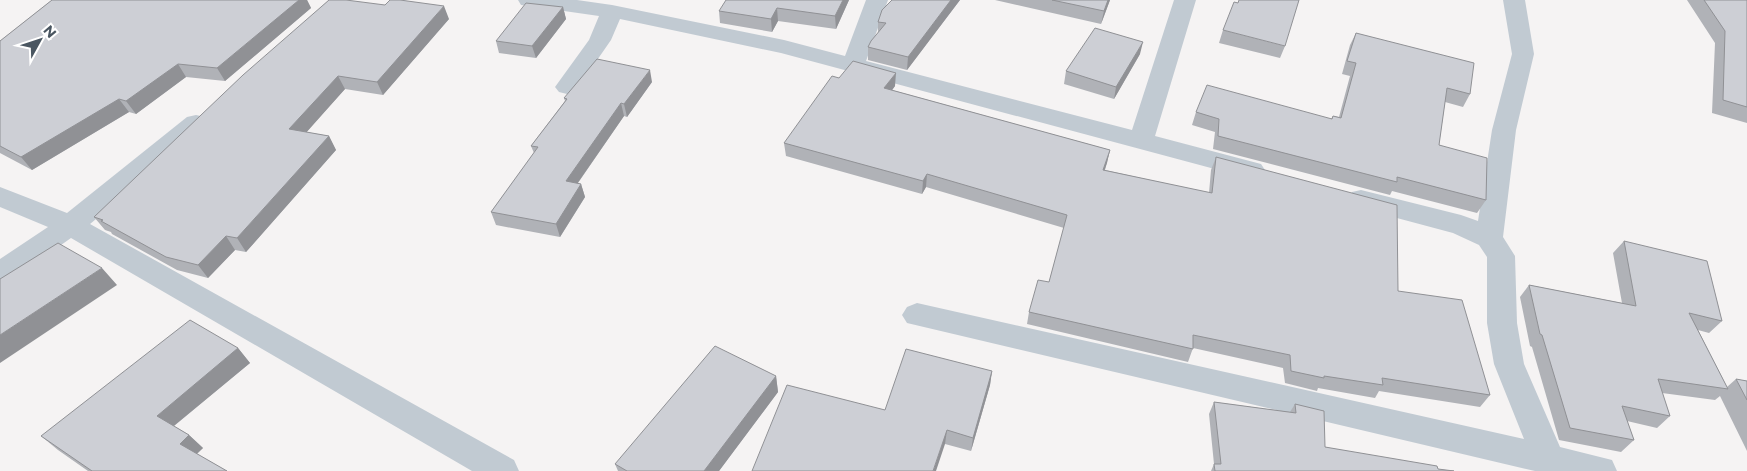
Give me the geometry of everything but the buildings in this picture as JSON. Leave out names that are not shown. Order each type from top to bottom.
[{"type":"street","points":[[529,0],[612,11],[784,48],[1273,176]]},
{"type":"street","points":[[853,65],[877,0]]},
{"type":"street","points":[[1141,141],[1185,0]]},
{"type":"street","points":[[1489,238],[1504,130],[1523,54],[1514,0]]},
{"type":"street","points":[[568,87],[600,40],[612,11]]},
{"type":"street","points":[[0,273],[70,225],[214,108]]},
{"type":"street","points":[[1339,193],[1461,225],[1489,238],[1501,256],[1502,323],[1509,364],[1575,467]]},
{"type":"street","points":[[0,196],[70,225],[502,471]]},
{"type":"street","points":[[917,315],[1575,467]]}]
